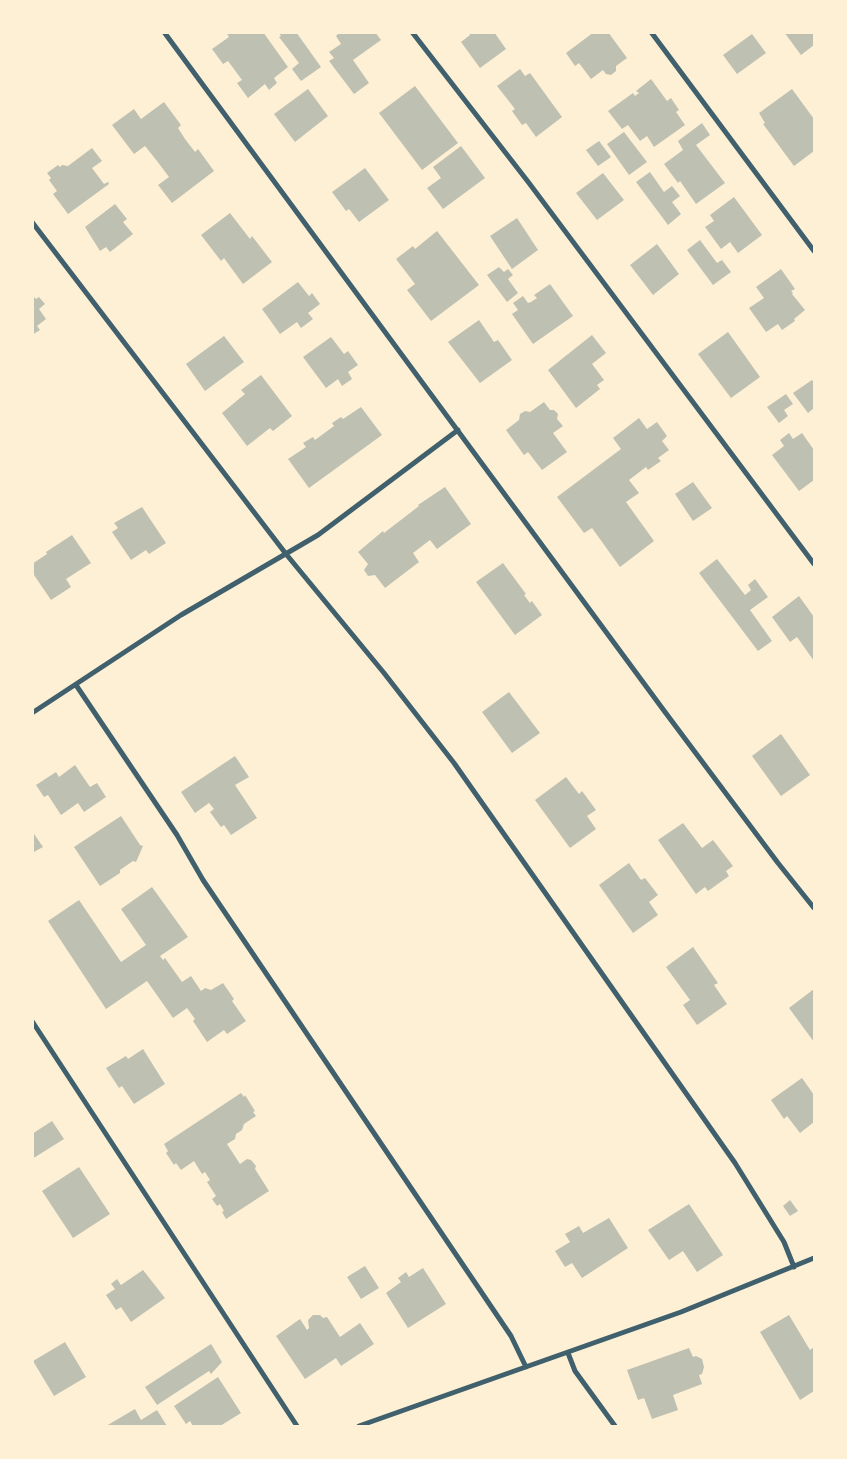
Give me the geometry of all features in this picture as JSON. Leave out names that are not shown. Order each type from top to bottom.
[{"type":"street","points":[[164,32],[778,863],[814,908]]},
{"type":"street","points":[[412,32],[529,183],[814,564]]},
{"type":"street","points":[[652,32],[814,251]]},
{"type":"street","points":[[32,222],[286,554],[384,673],[454,763],[735,1163],[784,1242],[794,1268]]},
{"type":"street","points":[[32,713],[76,686],[181,615],[328,528],[458,430]]},
{"type":"street","points":[[76,686],[177,835],[208,888],[511,1336],[526,1367]]},
{"type":"street","points":[[32,1021],[297,1426]]},
{"type":"street","points":[[359,1426],[681,1312],[794,1268],[814,1258]]},
{"type":"street","points":[[568,1353],[575,1371],[615,1426]]},
{"type":"building","points":[[226,32],[263,32],[288,67],[274,78],[277,83],[269,90],[265,84],[248,98],[237,83],[242,80],[228,61],[223,64],[212,49],[229,37]]},
{"type":"building","points":[[278,32],[296,32],[321,67],[301,81],[292,69],[299,63],[279,37],[281,36]]},
{"type":"building","points":[[340,32],[375,32],[381,40],[353,60],[369,83],[354,94],[329,61],[334,58],[329,52],[341,44],[336,36]]},
{"type":"building","points":[[469,32],[494,32],[506,49],[480,68],[461,42],[470,35]]},
{"type":"building","points":[[594,32],[608,32],[627,58],[616,66],[616,71],[611,75],[606,74],[603,70],[591,79],[579,63],[575,66],[566,53]]},
{"type":"building","points":[[784,32],[814,32],[814,45],[801,55]]},
{"type":"building","points":[[752,34],[766,53],[737,74],[723,55]]},
{"type":"building","points":[[520,69],[525,76],[530,73],[562,117],[536,137],[526,123],[522,125],[512,111],[515,109],[497,86]]},
{"type":"building","points":[[651,79],[667,101],[671,98],[679,110],[676,112],[685,125],[654,147],[647,136],[640,141],[628,125],[622,129],[608,111],[633,93],[635,96],[639,93],[636,91]]},
{"type":"building","points":[[415,86],[458,143],[422,170],[379,113]]},
{"type":"building","points":[[308,89],[328,116],[295,142],[274,114]]},
{"type":"building","points":[[792,89],[814,119],[814,151],[794,166],[763,124],[765,123],[759,113]]},
{"type":"building","points":[[164,102],[181,125],[178,128],[185,139],[195,152],[198,149],[214,171],[172,203],[158,185],[169,177],[157,161],[145,146],[134,154],[112,125],[134,109],[141,119]]},
{"type":"building","points":[[702,123],[710,135],[696,145],[725,183],[696,204],[680,181],[678,183],[664,164],[683,150],[678,141]]},
{"type":"building","points":[[624,132],[647,162],[629,175],[607,144]]},
{"type":"building","points":[[599,141],[611,157],[598,166],[586,150]]},
{"type":"building","points":[[461,146],[485,178],[443,209],[427,188],[441,178],[433,167]]},
{"type":"building","points":[[92,148],[102,161],[92,168],[104,184],[108,182],[109,184],[68,214],[53,194],[57,191],[49,180],[51,178],[47,173],[58,165],[60,167],[62,165],[68,166]]},
{"type":"building","points":[[365,168],[389,200],[359,222],[349,209],[346,211],[332,192]]},
{"type":"building","points":[[650,172],[664,192],[672,186],[680,196],[672,202],[681,214],[668,225],[636,182]]},
{"type":"building","points":[[603,173],[624,200],[597,220],[576,193]]},
{"type":"building","points":[[734,197],[762,235],[738,253],[730,242],[721,249],[705,227],[714,221],[710,215]]},
{"type":"building","points":[[115,204],[127,219],[123,222],[133,234],[110,252],[106,247],[100,251],[85,227]]},
{"type":"building","points":[[230,213],[250,239],[252,236],[272,262],[243,284],[224,258],[221,261],[201,235]]},
{"type":"building","points":[[517,218],[538,250],[512,269],[490,236]]},
{"type":"building","points":[[437,231],[479,285],[431,321],[407,290],[415,284],[396,259],[413,246],[415,249]]},
{"type":"building","points":[[700,240],[717,263],[722,260],[731,272],[713,285],[687,250]]},
{"type":"building","points":[[657,244],[679,274],[653,295],[630,265]]},
{"type":"building","points":[[499,267],[504,272],[508,269],[513,275],[508,279],[518,293],[507,302],[487,275]]},
{"type":"building","points":[[781,269],[795,289],[791,291],[792,294],[805,310],[794,319],[795,321],[782,330],[778,324],[766,332],[749,308],[764,298],[756,287]]},
{"type":"building","points":[[298,282],[309,296],[312,293],[320,304],[308,313],[313,319],[301,328],[297,322],[280,334],[262,309]]},
{"type":"building","points":[[550,284],[573,316],[533,344],[512,314],[518,310],[513,303],[523,296],[528,303],[531,302],[537,298],[534,295]]},
{"type":"building","points":[[32,295],[36,299],[39,297],[45,304],[39,309],[46,319],[37,326],[40,330],[32,335]]},
{"type":"building","points":[[479,320],[494,342],[498,340],[512,360],[480,383],[448,342]]},
{"type":"building","points":[[728,332],[760,377],[731,398],[698,354]]},
{"type":"building","points":[[592,335],[606,353],[592,364],[604,380],[597,385],[600,389],[576,408],[548,370]]},
{"type":"building","points":[[224,336],[244,362],[205,391],[186,364]]},
{"type":"building","points":[[331,337],[344,354],[348,351],[358,365],[348,372],[352,379],[342,386],[338,379],[326,388],[303,357]]},
{"type":"building","points":[[261,375],[292,416],[273,431],[270,428],[247,446],[222,413],[245,394],[241,390]]},
{"type":"building","points":[[812,380],[814,383],[814,408],[808,413],[793,393]]},
{"type":"building","points":[[786,394],[793,404],[784,410],[788,416],[779,423],[767,407]]},
{"type":"building","points":[[544,402],[550,410],[554,410],[558,414],[557,419],[563,426],[553,433],[567,452],[542,470],[528,452],[524,455],[506,430],[519,420],[520,414],[525,411],[530,412]]},
{"type":"building","points":[[361,407],[382,435],[309,488],[288,459],[306,447],[303,443],[313,437],[315,440],[334,426],[332,423],[341,417],[343,419]]},
{"type":"building","points":[[639,418],[647,429],[657,422],[667,436],[662,441],[669,450],[658,458],[661,461],[648,470],[646,467],[629,480],[639,493],[626,502],[654,541],[620,567],[592,528],[584,533],[557,497],[621,449],[613,438]]},
{"type":"building","points":[[789,433],[793,439],[802,433],[814,450],[814,480],[799,491],[772,455],[784,446],[780,440]]},
{"type":"building","points":[[693,482],[712,508],[693,521],[675,494]]},
{"type":"building","points":[[445,487],[471,524],[437,549],[430,540],[413,553],[419,562],[385,588],[375,575],[368,576],[364,570],[368,564],[358,552],[383,531],[384,533],[418,505]]},
{"type":"building","points":[[142,507],[166,543],[149,554],[146,550],[131,560],[112,532],[118,528],[114,523]]},
{"type":"building","points":[[72,535],[91,563],[66,579],[71,587],[51,600],[32,572],[32,564]]},
{"type":"building","points":[[717,559],[745,595],[751,590],[748,585],[755,579],[768,597],[750,610],[772,641],[758,651],[699,573]]},
{"type":"building","points":[[503,563],[526,594],[524,595],[530,603],[532,601],[542,615],[515,635],[476,582]]},
{"type":"building","points":[[799,596],[814,617],[814,661],[797,637],[790,642],[772,617]]},
{"type":"building","points":[[509,692],[540,733],[512,753],[482,712]]},
{"type":"building","points":[[781,734],[810,775],[781,796],[752,756]]},
{"type":"building","points":[[235,756],[249,777],[235,785],[257,818],[231,835],[224,825],[221,827],[210,812],[214,809],[209,803],[195,813],[181,792]]},
{"type":"building","points":[[75,765],[90,787],[97,783],[106,797],[84,812],[78,803],[61,815],[48,795],[44,797],[36,785],[56,772],[59,777]]},
{"type":"building","points":[[566,777],[579,794],[582,791],[596,810],[587,816],[596,829],[570,848],[535,800]]},
{"type":"building","points":[[121,816],[140,845],[143,846],[136,862],[133,861],[120,870],[120,873],[100,886],[74,847]]},
{"type":"building","points":[[683,823],[702,848],[713,840],[733,866],[726,871],[729,876],[708,891],[705,887],[696,894],[658,840]]},
{"type":"building","points":[[32,831],[43,847],[32,853]]},
{"type":"building","points":[[629,863],[641,880],[645,878],[658,895],[649,902],[658,915],[633,933],[599,885]]},
{"type":"building","points":[[152,887],[188,937],[160,956],[163,960],[165,958],[182,982],[191,976],[201,991],[205,988],[211,990],[223,983],[234,999],[232,1001],[246,1021],[227,1034],[224,1030],[207,1042],[187,1008],[173,1018],[147,981],[106,1009],[48,921],[79,900],[121,962],[146,945],[121,909]]},
{"type":"building","points":[[693,947],[718,983],[714,985],[727,1004],[697,1025],[683,1005],[690,1000],[666,967]]},
{"type":"building","points":[[814,989],[814,1042],[789,1008]]},
{"type":"building","points":[[143,1049],[165,1084],[134,1104],[122,1086],[119,1088],[106,1068],[126,1056],[128,1059]]},
{"type":"building","points":[[802,1078],[814,1095],[814,1122],[800,1133],[787,1116],[784,1119],[771,1100]]},
{"type":"building","points":[[241,1093],[244,1097],[245,1095],[256,1116],[244,1124],[242,1130],[236,1134],[235,1139],[227,1144],[240,1164],[247,1159],[251,1160],[269,1191],[226,1219],[220,1204],[217,1206],[212,1199],[216,1196],[207,1182],[210,1180],[205,1172],[202,1174],[194,1161],[181,1170],[176,1163],[174,1165],[166,1153],[168,1151],[164,1144]]},
{"type":"building","points":[[52,1121],[64,1139],[32,1159],[32,1134]]},
{"type":"building","points":[[79,1167],[110,1214],[73,1238],[42,1191]]},
{"type":"building","points":[[790,1200],[798,1211],[790,1216],[783,1206]]},
{"type":"building","points":[[689,1204],[723,1255],[697,1272],[683,1251],[669,1260],[648,1230]]},
{"type":"building","points":[[609,1218],[628,1248],[582,1278],[572,1263],[565,1267],[555,1251],[570,1242],[565,1234],[579,1226],[583,1233]]},
{"type":"building","points":[[365,1266],[379,1288],[361,1299],[347,1277]]},
{"type":"building","points":[[423,1268],[446,1304],[408,1328],[386,1293],[401,1282],[398,1278],[406,1272],[409,1277]]},
{"type":"building","points":[[143,1270],[165,1298],[131,1322],[121,1307],[116,1310],[106,1295],[115,1289],[111,1284],[117,1279],[121,1285]]},
{"type":"building","points":[[313,1315],[320,1315],[323,1318],[327,1317],[340,1337],[360,1323],[374,1344],[341,1366],[336,1358],[305,1379],[276,1336],[300,1319],[307,1330],[309,1328],[308,1320]]},
{"type":"building","points":[[789,1315],[810,1350],[814,1347],[814,1391],[800,1400],[760,1332]]},
{"type":"building","points":[[65,1342],[86,1377],[54,1396],[33,1361]]},
{"type":"building","points":[[211,1344],[222,1362],[211,1374],[209,1371],[157,1405],[145,1387]]},
{"type":"building","points":[[689,1348],[693,1357],[696,1356],[702,1359],[704,1367],[702,1374],[699,1375],[702,1384],[673,1395],[678,1410],[652,1419],[644,1398],[638,1400],[627,1370]]},
{"type":"building","points":[[218,1377],[241,1413],[220,1426],[193,1426],[190,1421],[186,1424],[174,1406]]},
{"type":"building","points":[[135,1409],[141,1420],[157,1410],[167,1426],[106,1426]]}]
